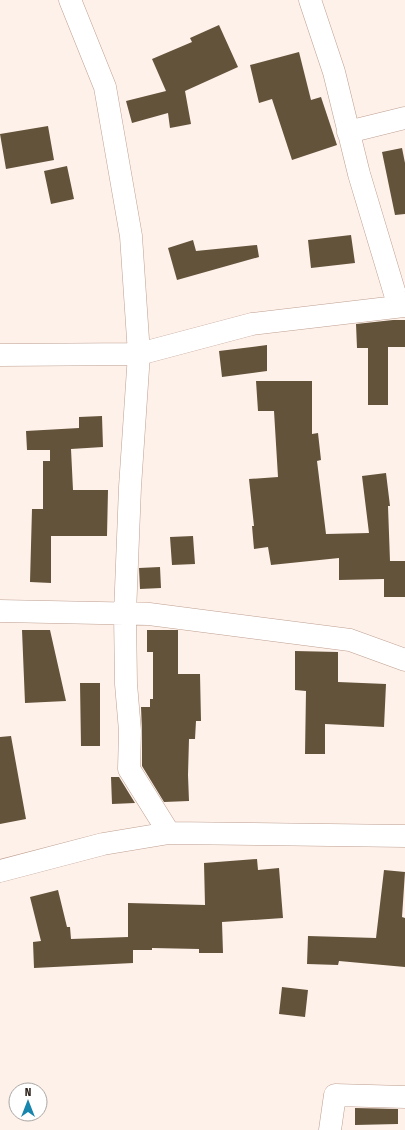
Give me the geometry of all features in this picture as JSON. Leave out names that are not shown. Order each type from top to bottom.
[{"type":"street","points":[[70,0],[105,87],[131,236],[139,354],[130,487],[125,614],[126,684],[130,731],[129,769],[168,833]]},
{"type":"street","points":[[310,0],[334,72],[359,174],[395,294],[405,304]]},
{"type":"street","points":[[348,132],[405,118]]},
{"type":"street","points":[[0,354],[139,354],[252,324],[405,304]]},
{"type":"street","points":[[0,611],[149,614],[350,640],[405,660]]},
{"type":"street","points":[[0,870],[103,844],[168,833],[405,836]]},
{"type":"street","points":[[330,1130],[335,1095],[405,1097]]},
{"type":"building","points":[[219,25],[238,67],[185,91],[191,124],[170,128],[168,113],[132,123],[126,101],[166,91],[152,59],[192,42],[190,38]]},
{"type":"building","points":[[299,52],[311,100],[321,97],[337,145],[292,160],[272,99],[259,103],[250,65]]},
{"type":"building","points":[[48,126],[54,160],[6,169],[0,134]]},
{"type":"building","points":[[402,148],[405,163],[405,214],[395,215],[382,152]]},
{"type":"building","points":[[67,166],[74,199],[51,204],[44,171]]},
{"type":"building","points":[[351,235],[355,263],[311,268],[308,240]]},
{"type":"building","points":[[193,240],[196,251],[257,245],[259,257],[177,280],[168,248]]},
{"type":"building","points":[[405,320],[405,347],[388,347],[388,405],[368,405],[368,348],[357,348],[356,324]]},
{"type":"building","points":[[267,345],[267,371],[222,377],[219,351]]},
{"type":"building","points":[[256,381],[312,381],[312,434],[318,433],[321,460],[317,461],[326,534],[369,533],[362,476],[386,473],[390,506],[388,506],[390,561],[405,561],[405,597],[384,597],[384,579],[339,580],[339,558],[271,565],[268,547],[254,549],[252,526],[254,526],[249,479],[278,477],[274,411],[258,411]]},
{"type":"building","points":[[102,416],[103,447],[71,449],[73,490],[108,490],[107,536],[51,536],[51,583],[30,582],[32,509],[43,509],[43,461],[50,461],[50,450],[27,450],[26,431],[79,428],[79,417]]},
{"type":"building","points":[[193,536],[195,564],[172,565],[170,537]]},
{"type":"building","points":[[160,567],[161,588],[140,589],[139,568]]},
{"type":"building","points":[[22,630],[50,630],[66,701],[25,703]]},
{"type":"building","points":[[147,630],[178,630],[178,674],[200,674],[201,721],[196,721],[195,739],[189,739],[189,801],[164,802],[142,766],[141,707],[150,707],[150,699],[153,699],[153,652],[147,652]]},
{"type":"building","points":[[295,651],[338,652],[338,682],[386,684],[384,727],[325,724],[325,754],[305,754],[306,691],[295,690]]},
{"type":"building","points":[[80,683],[100,683],[100,746],[81,746]]},
{"type":"building","points":[[11,736],[26,819],[0,824],[0,737]]},
{"type":"building","points":[[111,777],[119,777],[135,803],[112,804]]},
{"type":"building","points":[[257,859],[258,870],[279,868],[283,918],[222,922],[223,953],[199,953],[199,949],[152,948],[152,950],[133,950],[133,963],[34,968],[33,942],[41,941],[30,897],[58,890],[67,927],[70,927],[71,939],[128,937],[128,903],[205,905],[204,863]]},
{"type":"building","points":[[384,870],[405,872],[402,917],[405,918],[405,967],[339,961],[338,965],[307,964],[308,936],[376,938]]},
{"type":"building","points":[[282,987],[308,990],[305,1017],[279,1014]]},
{"type":"building","points":[[355,1108],[398,1109],[398,1124],[355,1125]]}]
